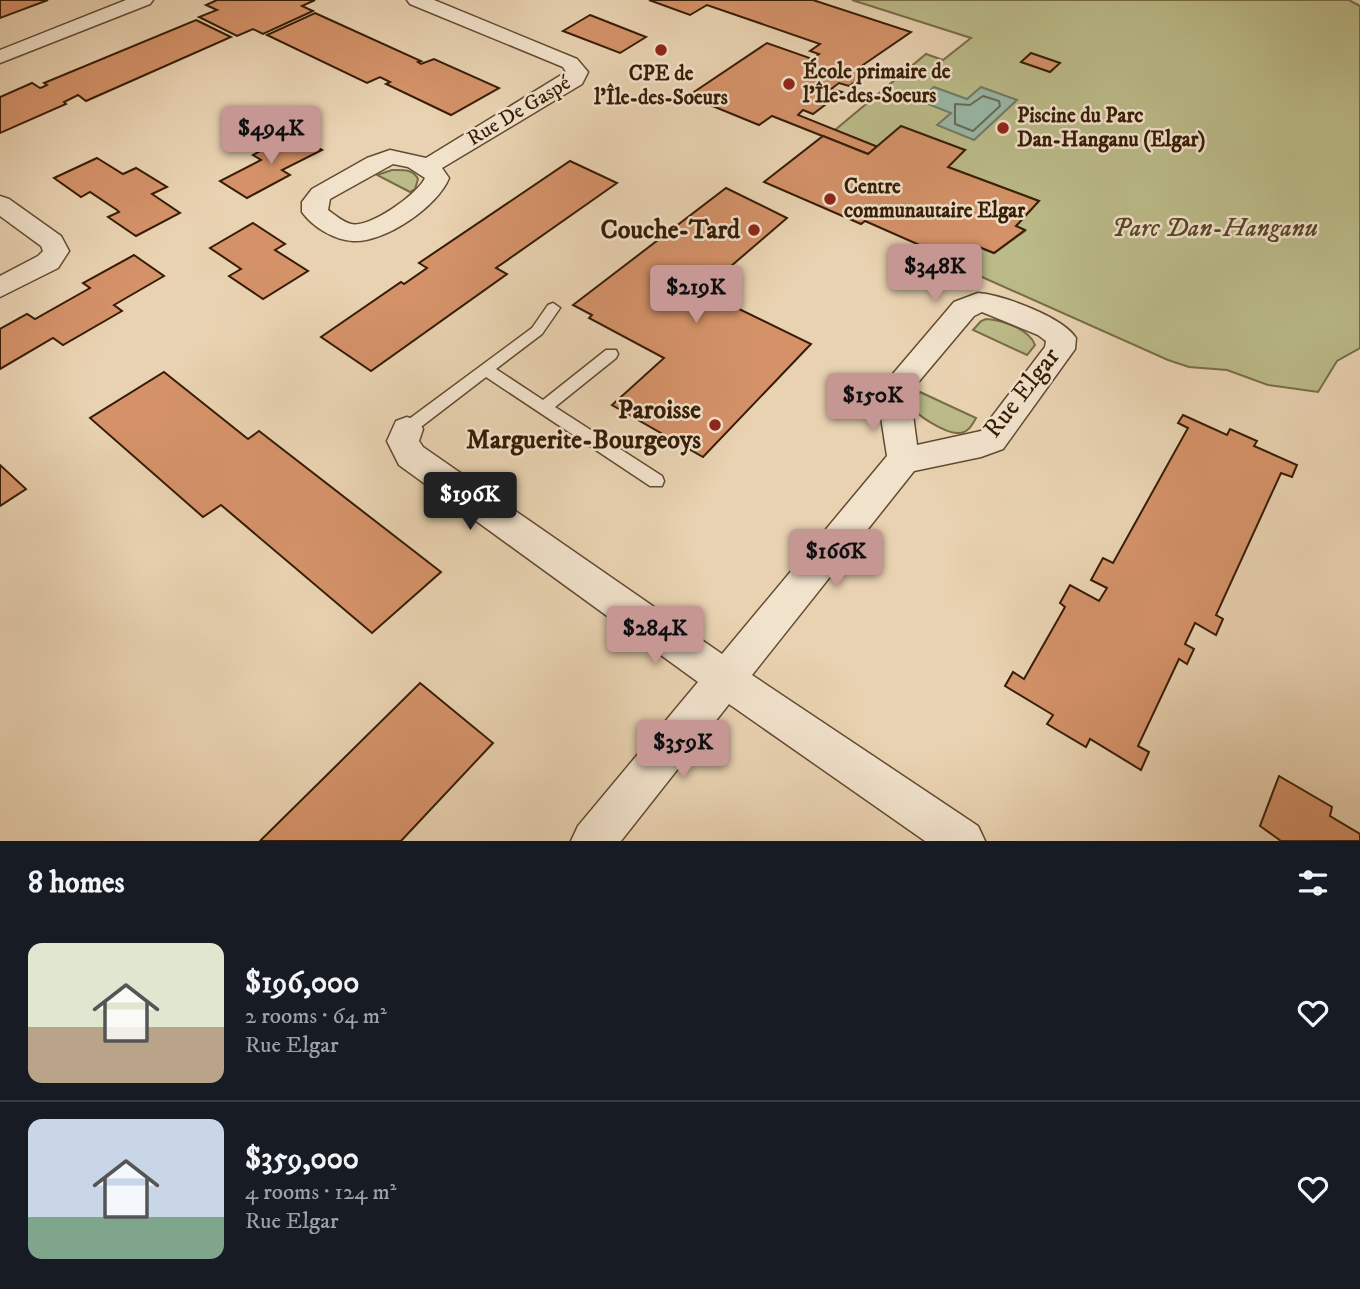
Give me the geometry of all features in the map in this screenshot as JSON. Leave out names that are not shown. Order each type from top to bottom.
[{"type":"street","points":[[0,57],[143,0]]},
{"type":"street","name":"Rue De Gaspé","points":[[427,167],[574,79],[577,74],[570,64],[431,2]]},
{"type":"street","points":[[0,204],[52,242],[56,251],[48,262],[0,288]]},
{"type":"street","name":"Rue Elgar","points":[[987,303],[1048,328],[1061,338],[1060,349],[992,440],[981,445],[904,460],[893,398],[895,389],[970,304],[987,303]]},
{"type":"street","points":[[407,429],[403,441],[411,456],[726,679],[963,841]]},
{"type":"street","points":[[593,841],[904,460]]},
{"type":"lane","points":[[407,429],[537,331],[553,308]]},
{"type":"lane","points":[[545,407],[611,354]]},
{"type":"lane","points":[[486,370],[656,481]]},
{"type":"green space","name":"Parc Dan-Hanganu","points":[[852,0],[1349,0],[1360,6],[1360,348],[1337,361],[1318,392],[1268,385],[1227,370],[1189,367],[1168,360],[955,265],[974,245],[994,253],[1025,231],[1016,226],[1039,201],[948,167],[965,150],[878,147],[835,130],[926,54],[943,60],[971,38]]},
{"type":"green space","points":[[392,170],[413,173],[418,179],[415,189],[410,192],[377,175]]},
{"type":"green space","points":[[986,319],[1014,326],[1027,334],[1035,345],[1027,355],[973,330]]},
{"type":"green space","points":[[920,392],[976,418],[962,433],[939,427],[913,408],[911,403]]},
{"type":"water","points":[[934,87],[967,99],[981,87],[1017,100],[974,140],[937,125],[951,113],[918,100]]},
{"type":"building","points":[[0,0],[48,0],[0,18]]},
{"type":"building","points":[[217,0],[315,0],[302,6],[313,11],[263,34],[253,29],[237,36],[199,17],[217,10],[206,5]]},
{"type":"building","points":[[649,0],[813,0],[911,32],[860,67],[871,70],[849,86],[839,83],[831,89],[842,92],[813,114],[803,110],[798,115],[878,147],[868,154],[772,116],[759,125],[688,96],[767,43],[812,59],[819,54],[810,51],[820,44],[707,5],[690,15]]},
{"type":"building","points":[[315,13],[421,61],[418,62],[421,64],[434,59],[499,88],[451,115],[386,84],[390,82],[380,77],[367,83],[267,35]]},
{"type":"building","points":[[590,15],[646,37],[620,53],[563,31]]},
{"type":"building","points":[[196,20],[231,37],[86,101],[78,95],[64,102],[66,104],[0,133],[0,97],[32,83],[43,87],[47,85],[44,83]]},
{"type":"building","points":[[1031,53],[1060,63],[1050,72],[1021,62]]},
{"type":"building","points":[[901,126],[965,150],[948,167],[1039,201],[1016,226],[1025,230],[994,253],[974,245],[958,262],[865,221],[861,224],[764,182],[823,136],[868,154]]},
{"type":"building","points":[[293,134],[322,150],[282,170],[290,175],[247,198],[220,181],[261,160],[253,155]]},
{"type":"building","points":[[97,158],[123,174],[136,168],[167,187],[152,194],[180,213],[136,236],[108,217],[119,212],[117,210],[90,192],[81,197],[54,178]]},
{"type":"building","points":[[570,161],[617,183],[496,268],[507,274],[371,371],[321,337],[401,282],[404,284],[427,268],[419,263]]},
{"type":"building","points":[[726,188],[787,218],[702,291],[811,344],[703,457],[612,405],[664,358],[589,318],[592,315],[573,305]]},
{"type":"building","points":[[253,223],[285,244],[275,250],[308,271],[263,299],[229,276],[241,269],[210,248]]},
{"type":"building","points":[[134,255],[164,276],[114,305],[122,311],[63,345],[53,338],[0,369],[0,329],[27,314],[35,319],[90,288],[83,283]]},
{"type":"building","points":[[164,372],[248,439],[259,431],[441,572],[372,633],[221,505],[203,517],[90,418]]},
{"type":"building","points":[[1183,415],[1227,435],[1230,429],[1257,441],[1254,446],[1297,465],[1292,477],[1281,473],[1216,615],[1223,619],[1216,635],[1195,623],[1185,644],[1194,649],[1187,664],[1179,659],[1138,746],[1149,752],[1141,770],[1090,739],[1086,747],[1047,724],[1053,715],[1005,686],[1013,672],[1024,679],[1065,607],[1060,603],[1070,585],[1099,601],[1107,588],[1091,580],[1103,558],[1113,563],[1188,428],[1178,423]]},
{"type":"building","points":[[0,465],[26,489],[0,506]]},
{"type":"building","points":[[420,683],[493,743],[401,841],[260,841]]},
{"type":"building","points":[[1279,776],[1332,807],[1330,816],[1360,834],[1360,841],[1281,841],[1260,826]]},
{"type":"place","name":"CPE de l'Île-des-Soeurs","points":[[661,50]]},
{"type":"place","name":"École primaire de l'Île-des-Soeurs","points":[[789,84]]},
{"type":"place","name":"Piscine du Parc Dan-Hanganu (Elgar)","points":[[1003,128]]},
{"type":"place","name":"Centre communautaire Elgar","points":[[830,199]]},
{"type":"place","name":"Couche-Tard","points":[[754,230]]},
{"type":"place","name":"Paroisse Marguerite-Bourgeoys","points":[[715,425]]}]
